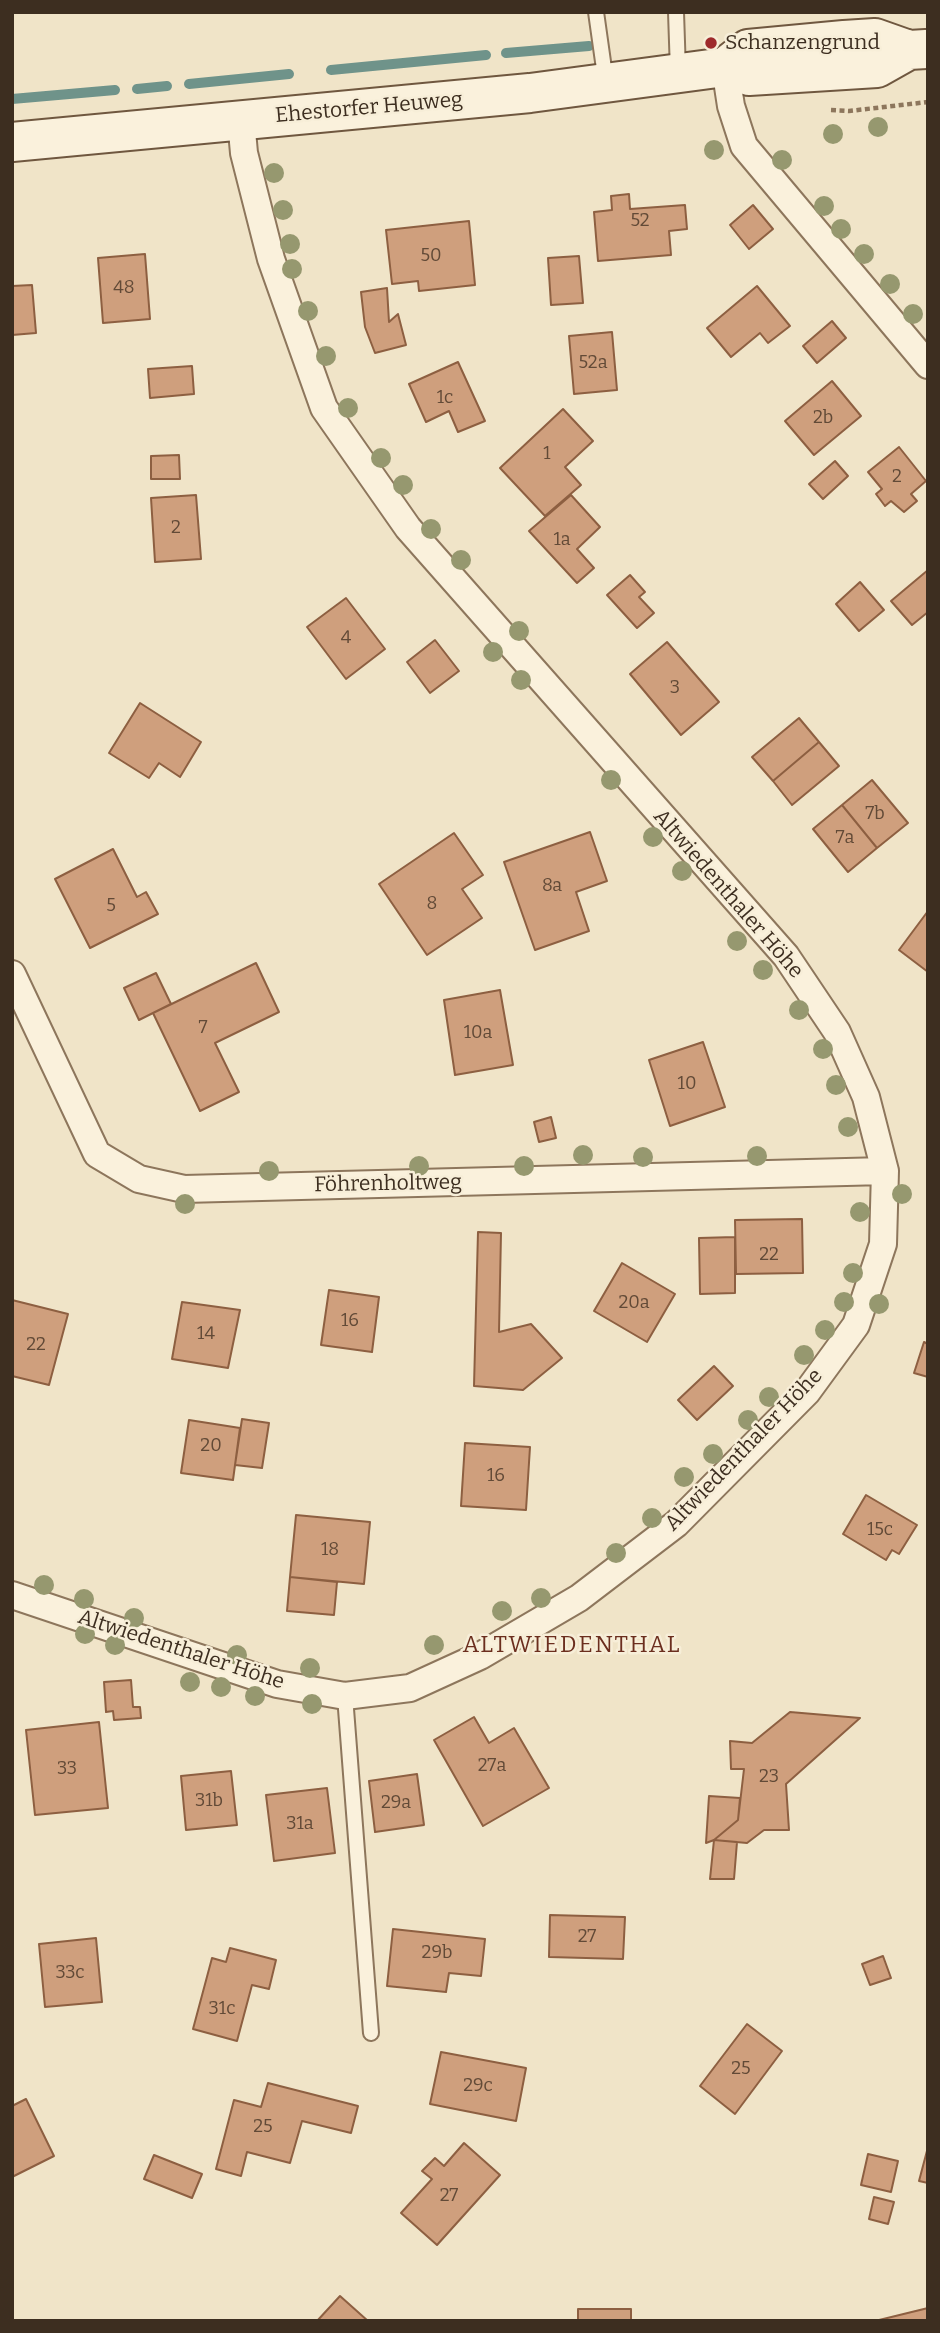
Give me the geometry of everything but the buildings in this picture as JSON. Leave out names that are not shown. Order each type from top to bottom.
[{"type":"main road","name":"Ehestorfer Heuweg","points":[[12,142],[606,84],[725,67],[749,76],[877,68],[918,50]]},
{"type":"street","points":[[725,67],[731,106],[744,146],[928,365]]},
{"type":"street","name":"Altwiedenthaler Höhe","points":[[12,1595],[277,1684],[345,1696],[410,1688],[480,1656],[579,1598],[676,1524],[807,1392],[856,1325],[883,1244],[885,1171],[866,1097],[837,1032],[786,956],[408,528],[324,408],[271,260],[244,153],[241,120]]},
{"type":"street","name":"Föhrenholtweg","points":[[12,974],[97,1154],[139,1179],[184,1189],[885,1171]]},
{"type":"lane","points":[[596,12],[606,84]]},
{"type":"lane","points":[[676,12],[678,74]]},
{"type":"lane","points":[[345,1696],[371,2033]]},
{"type":"waterway","points":[[506,53],[589,46]]},
{"type":"waterway","points":[[331,70],[486,55]]},
{"type":"waterway","points":[[189,84],[289,74]]},
{"type":"waterway","points":[[137,89],[167,86]]},
{"type":"waterway","points":[[12,99],[115,90]]},
{"type":"place","name":"Schanzengrund","points":[[711,43]]},
{"type":"district","name":"ALTWIEDENTHAL","points":[[572,1646]]}]
